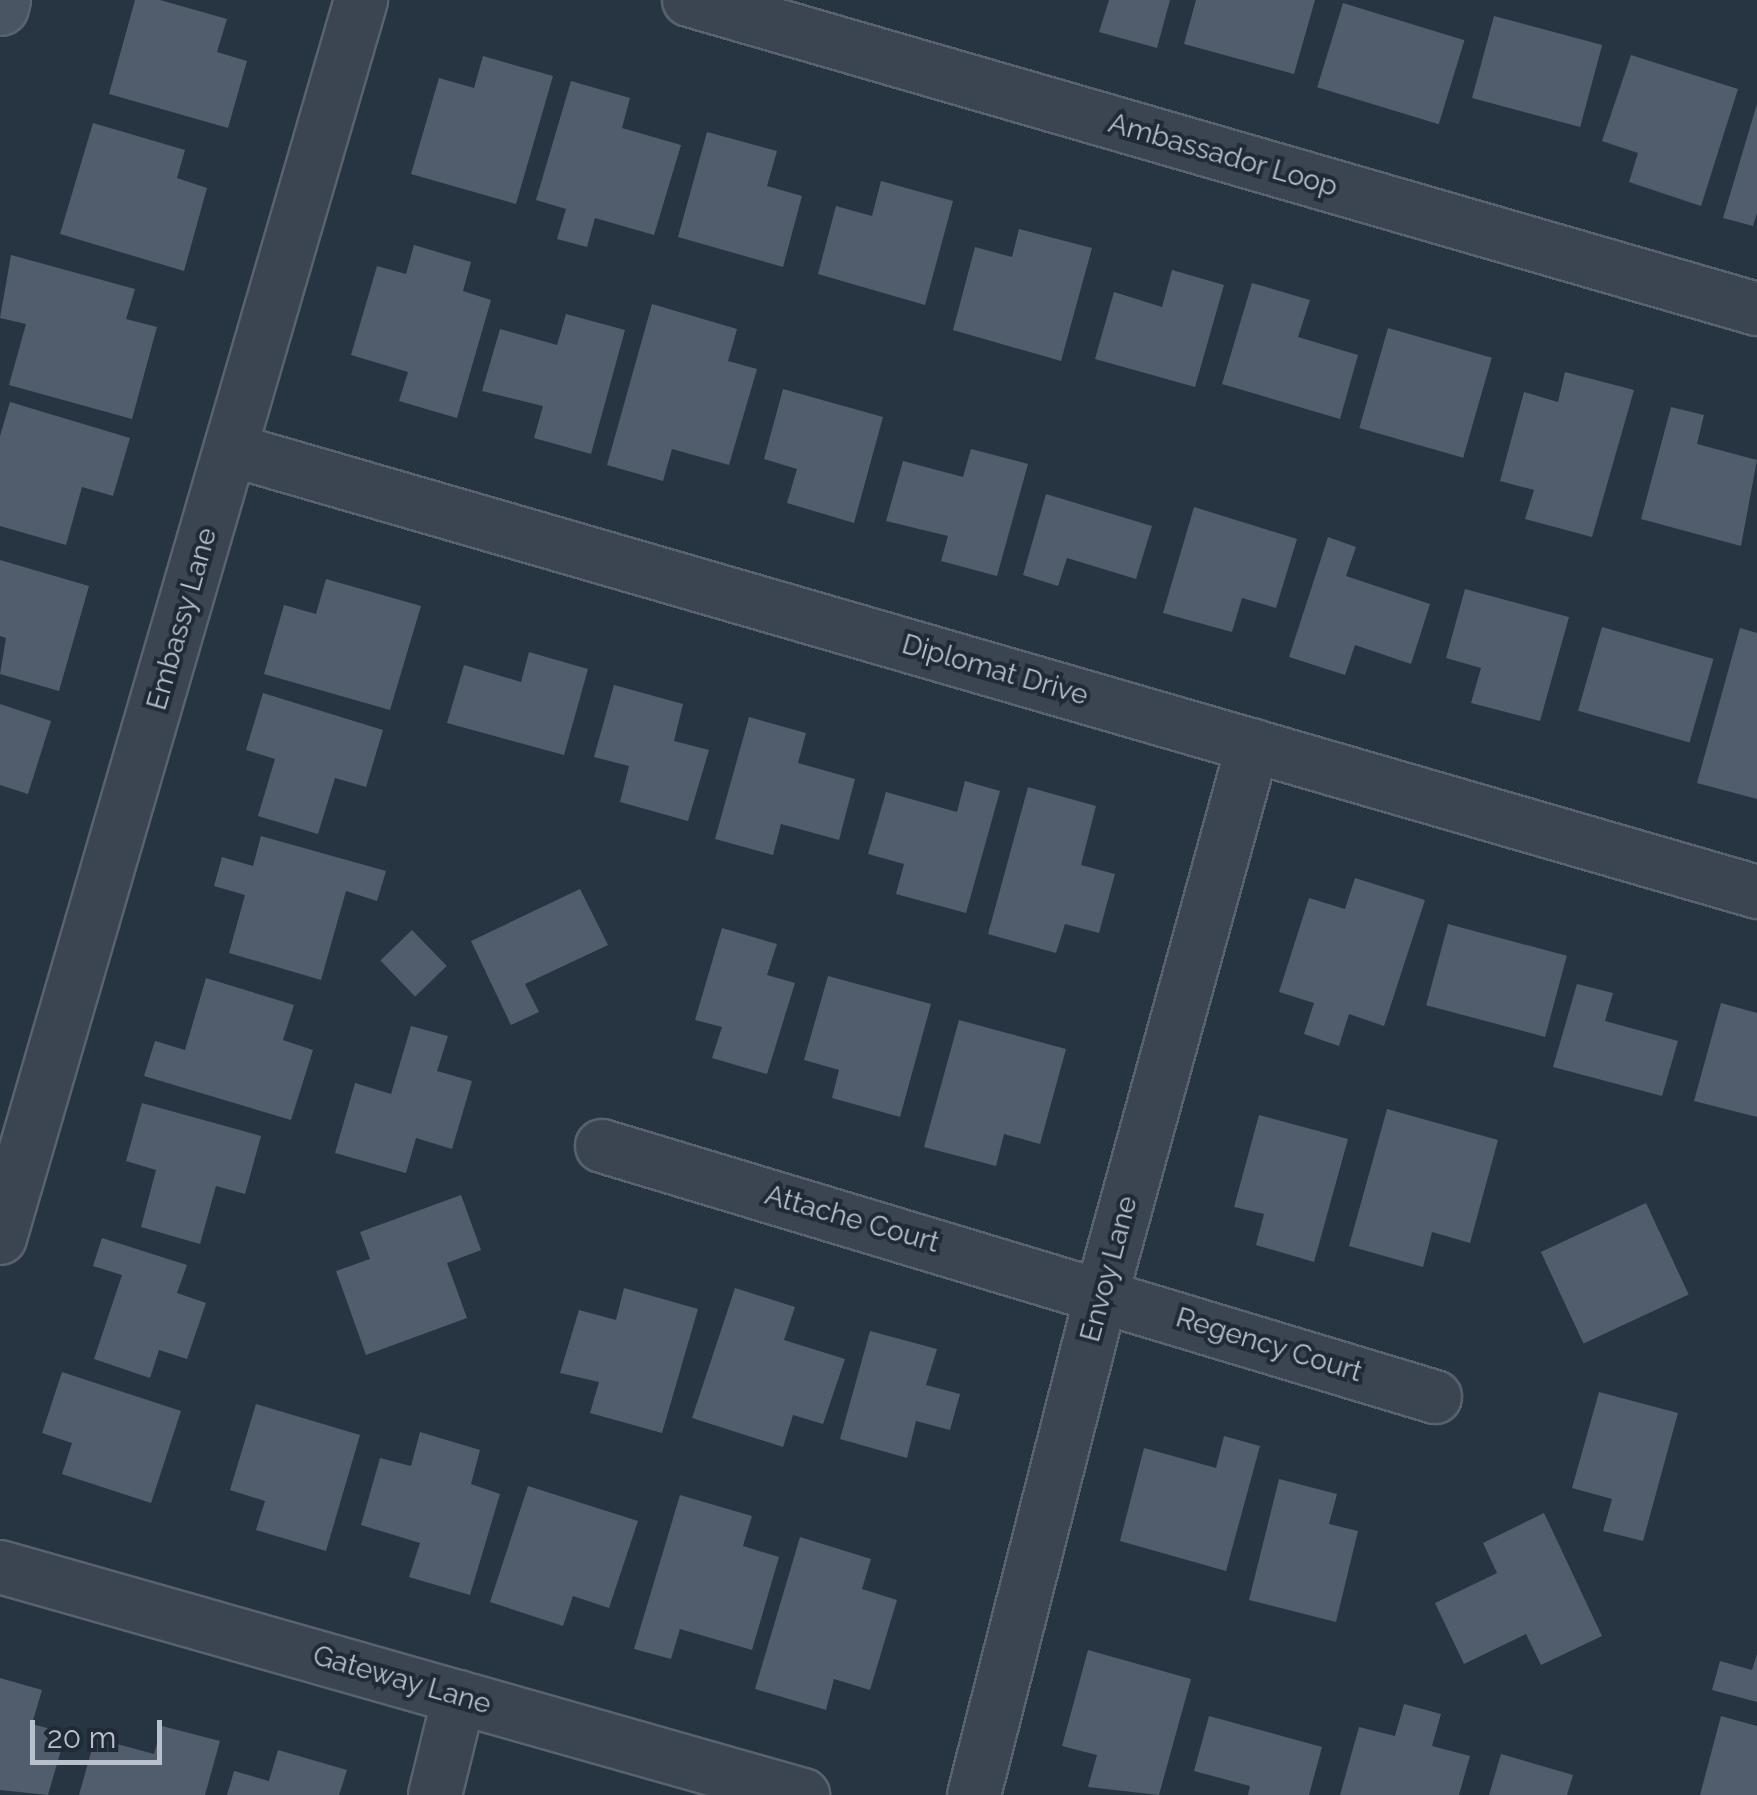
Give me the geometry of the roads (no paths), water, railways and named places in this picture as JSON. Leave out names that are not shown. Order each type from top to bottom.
[{"type":"street","points":[[0,7],[2,0]]},
{"type":"street","name":"Embassy Lane","points":[[0,1238],[361,0]]},
{"type":"street","name":"Ambassador Loop","points":[[689,0],[1757,310]]},
{"type":"street","name":"Diplomat Drive","points":[[232,450],[1757,892]]},
{"type":"street","name":"Envoy Lane","points":[[974,1795],[1102,1293],[1252,745]]},
{"type":"street","name":"Attache Court","points":[[602,1146],[1102,1293]]},
{"type":"street","name":"Regency Court","points":[[1102,1293],[1436,1397]]},
{"type":"street","name":"Gateway Lane","points":[[0,1568],[803,1795]]},
{"type":"street","points":[[434,1795],[460,1696]]}]
